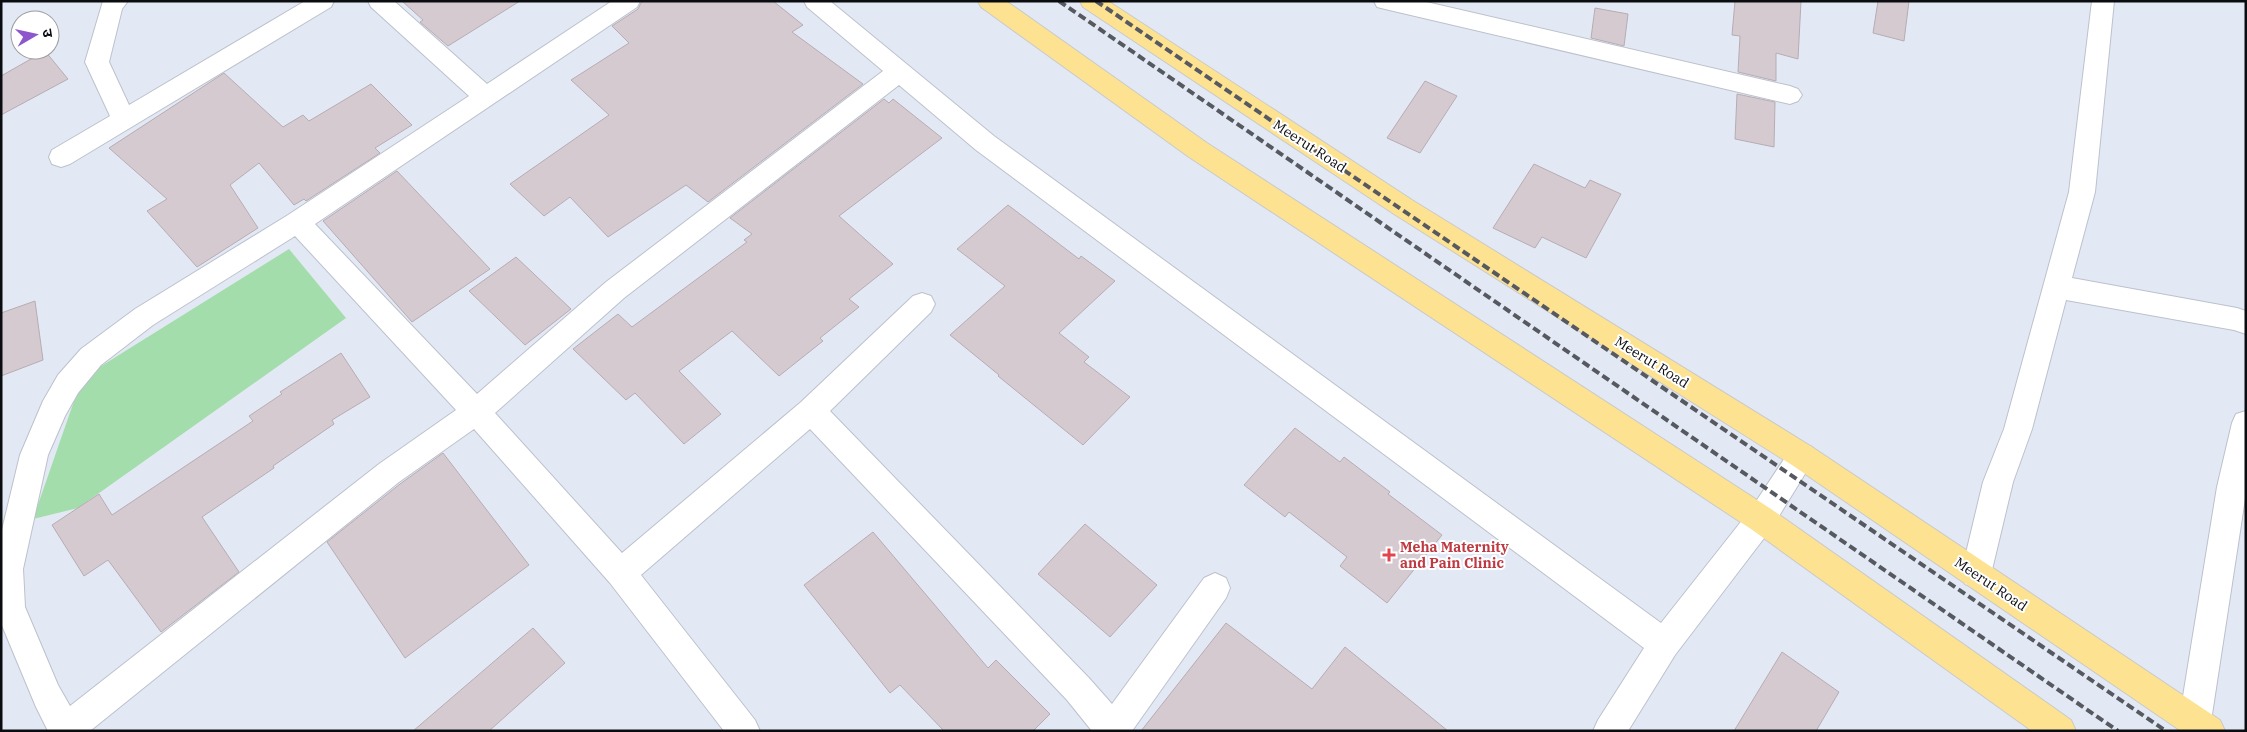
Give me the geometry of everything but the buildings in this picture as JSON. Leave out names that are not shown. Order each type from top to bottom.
[{"type":"main road","points":[[989,1],[1198,150],[1761,519],[2060,731]]},
{"type":"main road","name":"Meerut Road","points":[[1091,1],[1403,207],[1802,456],[2202,726]]},
{"type":"street","points":[[117,1],[112,5],[97,62],[123,119]]},
{"type":"street","points":[[60,156],[323,1]]},
{"type":"street","points":[[379,1],[486,97]]},
{"type":"street","points":[[629,1],[297,222],[144,317],[91,357],[68,384],[34,455],[8,569],[10,607],[47,696],[65,730],[389,472],[476,412],[615,290],[900,72]]},
{"type":"street","points":[[816,1],[984,143],[1664,644]]},
{"type":"street","points":[[1385,1],[1790,95]]},
{"type":"street","points":[[1976,574],[1998,482],[2018,429],[2058,287],[2082,192],[2103,1]]},
{"type":"street","points":[[297,222],[476,412],[621,573],[744,731]]},
{"type":"street","points":[[2058,287],[2246,323]]},
{"type":"street","points":[[621,573],[811,411],[922,304]]},
{"type":"street","points":[[811,411],[1072,682],[1113,730],[1215,588]]},
{"type":"street","points":[[2202,726],[2232,487],[2246,423]]},
{"type":"street","points":[[1610,731],[1664,644],[1761,519],[1802,456]]},
{"type":"green space","points":[[289,249],[346,318],[78,508],[33,519],[82,378]]},
{"type":"railway","points":[[1059,1],[2118,731]]},
{"type":"railway","points":[[1096,1],[2166,731]]},
{"type":"place","name":"Meha Maternity and Pain Clinic","points":[[1389,555]]}]
